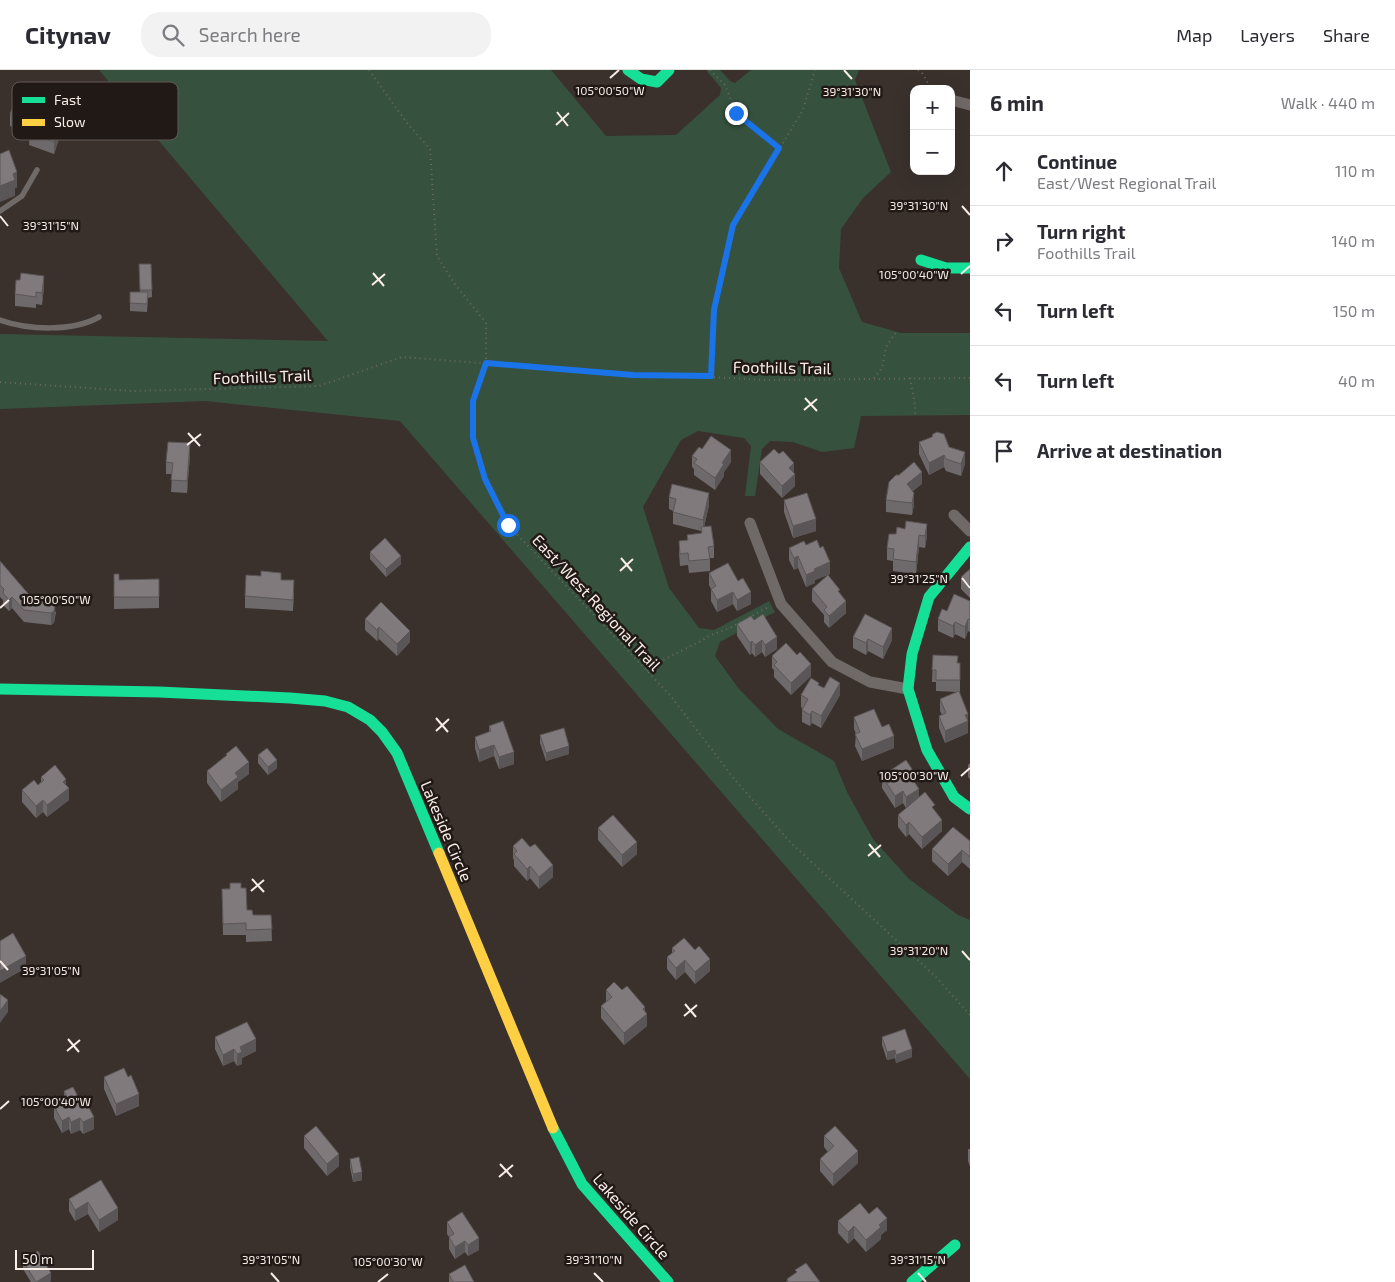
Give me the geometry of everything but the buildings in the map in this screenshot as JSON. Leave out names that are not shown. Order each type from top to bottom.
[{"type":"street","points":[[628,70],[633,76],[646,81],[657,82],[669,70]]},
{"type":"street","points":[[955,101],[970,105]]},
{"type":"street","points":[[921,260],[946,268],[970,268]]},
{"type":"street","points":[[954,515],[970,531]]},
{"type":"street","points":[[750,523],[780,602],[832,662],[870,682],[908,689]]},
{"type":"street","points":[[970,547],[929,597],[912,654],[908,689],[927,750],[954,796],[970,809]]},
{"type":"street","name":"Lakeside Circle","points":[[0,689],[231,695],[316,701],[348,707],[374,722],[397,753],[557,1137],[582,1184],[668,1282]]},
{"type":"street","points":[[912,1282],[955,1245]]},
{"type":"lane","points":[[0,211],[22,196],[37,170]]},
{"type":"lane","points":[[0,320],[14,325],[46,328],[88,324],[99,317]]},
{"type":"path","name":"East/West Regional Trail","points":[[369,70],[406,122],[430,149],[437,256],[454,283],[486,323],[486,363],[473,401],[473,438],[485,479],[508,525],[670,695],[735,780],[791,843],[935,976],[970,1015]]},
{"type":"path","points":[[710,70],[725,85],[736,113],[779,148]]},
{"type":"path","points":[[711,376],[714,310],[733,225],[803,110],[815,70]]},
{"type":"path","points":[[918,70],[923,74],[929,85]]},
{"type":"path","points":[[874,378],[882,368],[886,347],[896,332]]},
{"type":"path","name":"Foothills Trail","points":[[0,382],[132,391],[319,386],[402,358],[633,375],[711,376],[766,380],[970,378]]},
{"type":"path","points":[[910,378],[916,405],[915,415]]},
{"type":"path","points":[[647,671],[659,662],[704,640],[706,637],[730,628],[761,610],[780,602]]},
{"type":"green space","points":[[99,70],[551,70],[606,136],[676,135],[720,95],[721,88],[706,70],[720,70],[730,81],[735,83],[751,70],[859,70],[855,80],[891,172],[863,198],[841,229],[839,268],[862,322],[901,333],[970,333],[970,415],[861,416],[854,448],[822,452],[793,442],[770,441],[762,449],[755,496],[745,496],[751,446],[744,438],[698,431],[681,440],[643,507],[669,588],[699,628],[714,630],[769,601],[775,612],[720,642],[715,656],[739,689],[778,729],[834,761],[848,794],[873,839],[909,879],[958,915],[970,920],[970,1079],[400,421],[205,401],[0,409],[0,334],[328,341],[158,140],[178,140],[178,82],[109,82]]},
{"type":"traffic: fast","points":[[628,70],[641,79],[657,82],[669,70]]},
{"type":"traffic: fast","points":[[921,260],[946,268],[970,268]]},
{"type":"traffic: fast","points":[[970,547],[929,597],[912,654],[908,689],[927,750],[954,797],[970,809]]},
{"type":"traffic: fast","points":[[0,689],[159,692],[290,698],[325,701],[348,707],[370,720],[382,732],[397,753],[439,853]]},
{"type":"traffic: fast","points":[[553,1128],[582,1184],[668,1282]]},
{"type":"traffic: fast","points":[[912,1282],[955,1245]]},
{"type":"traffic: slow","points":[[439,853],[553,1128]]},
{"type":"route","points":[[508,525],[485,479],[473,438],[473,401],[486,363],[633,375],[711,376],[714,310],[733,225],[779,148],[736,113]]}]
